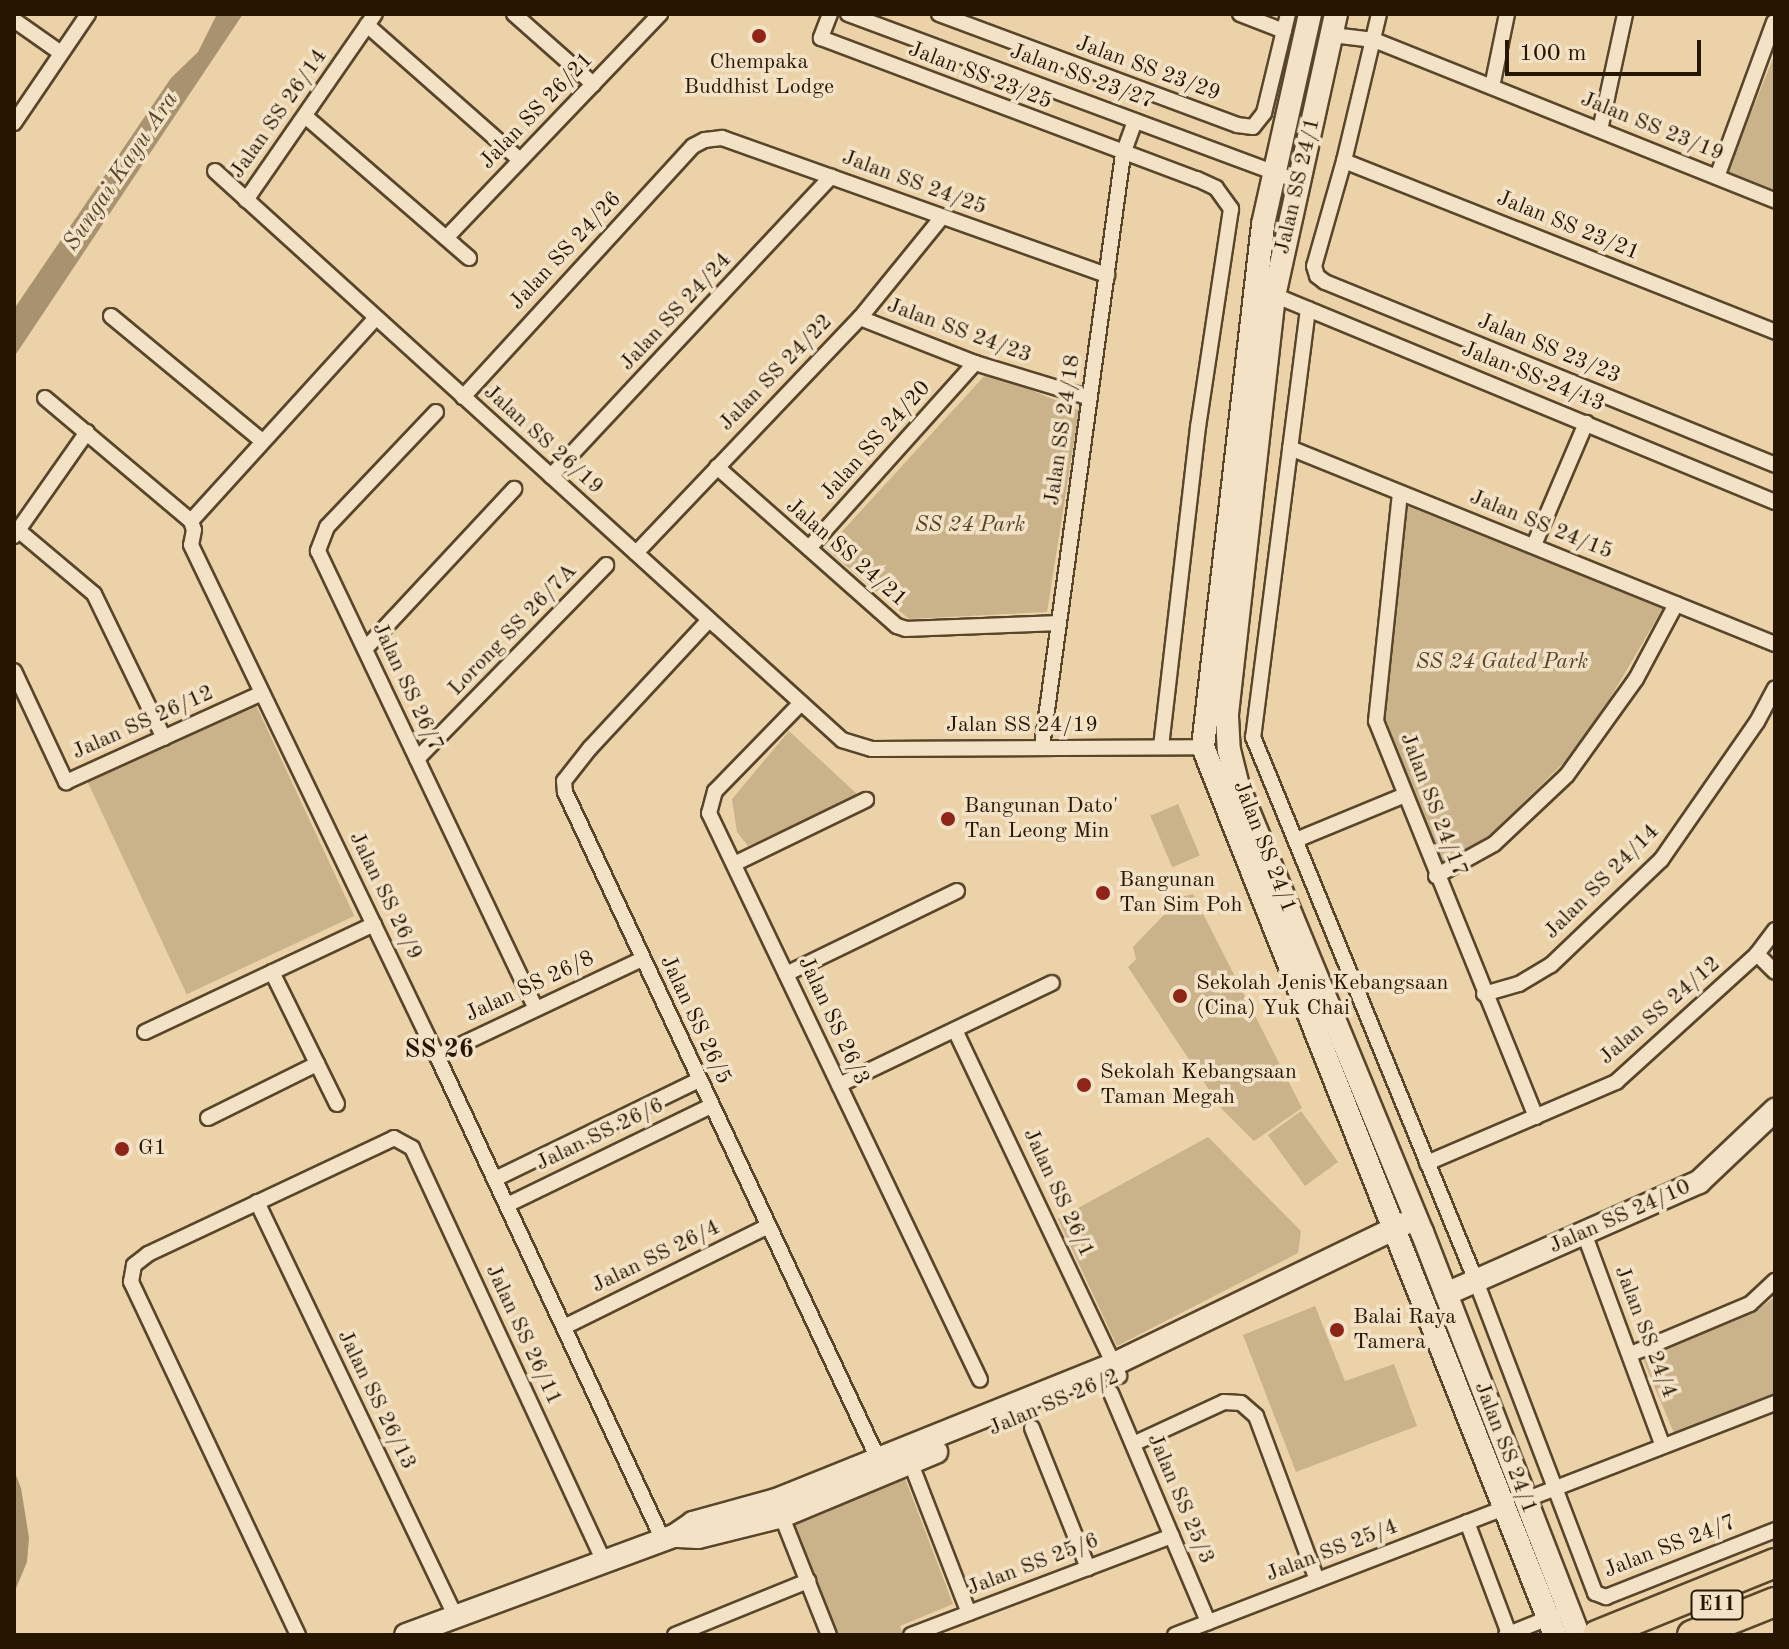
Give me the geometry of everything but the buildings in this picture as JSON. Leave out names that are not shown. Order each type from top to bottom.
[{"type":"highway","points":[[1597,1635],[1775,1563]]},
{"type":"highway","name":"E11","points":[[1650,1632],[1775,1582]]},
{"type":"highway","name":"E11","points":[[1692,1635],[1775,1602]]},
{"type":"highway","points":[[1728,1635],[1775,1616]]},
{"type":"main road","name":"Jalan SS 24/1","points":[[1310,14],[1257,271],[1203,747],[1395,1236],[1515,1504]]},
{"type":"main road","name":"Jalan SS 24/1","points":[[1334,24],[1274,295],[1227,716],[1229,750],[1238,786],[1446,1294],[1557,1621],[1578,1635]]},
{"type":"main road","name":"Jalan SS 24/10","points":[[1446,1294],[1699,1182],[1775,1110]]},
{"type":"main road","name":"Jalan SS 26/2","points":[[406,1635],[603,1560],[668,1538],[698,1537],[779,1508],[1115,1378],[1419,1225]]},
{"type":"street","points":[[14,123],[88,14]]},
{"type":"street","points":[[514,14],[593,84]]},
{"type":"street","name":"Jalan SS 26/21","points":[[446,238],[660,14]]},
{"type":"street","name":"Jalan SS 23/25","points":[[830,14],[821,38],[1123,154]]},
{"type":"street","name":"Jalan SS 23/27","points":[[848,14],[1300,182]]},
{"type":"street","name":"Jalan SS 23/29","points":[[939,14],[1237,125],[1253,127],[1264,113],[1284,31]]},
{"type":"street","points":[[1240,14],[1284,31],[1288,14]]},
{"type":"street","points":[[1344,161],[1379,14]]},
{"type":"street","points":[[1492,87],[1507,14]]},
{"type":"street","points":[[1600,130],[1625,14]]},
{"type":"street","points":[[14,20],[61,53]]},
{"type":"street","points":[[371,20],[520,160]]},
{"type":"street","name":"Jalan SS 26/14","points":[[246,200],[371,20]]},
{"type":"street","points":[[1717,177],[1774,22]]},
{"type":"street","name":"Jalan SS 23/19","points":[[1334,24],[1775,200]]},
{"type":"street","points":[[305,116],[469,258]]},
{"type":"street","name":"Jalan SS 24/18","points":[[1042,747],[1123,154],[1135,121]]},
{"type":"street","name":"Jalan SS 24/25","points":[[705,140],[722,138],[1107,275]]},
{"type":"street","name":"Jalan SS 24/26","points":[[463,397],[693,146],[705,140]]},
{"type":"street","points":[[1123,154],[1216,188],[1231,209],[1198,427],[1161,747]]},
{"type":"street","name":"Jalan SS 23/23","points":[[1344,161],[1314,266],[1317,276],[1325,282],[1775,465]]},
{"type":"street","name":"Jalan SS 23/21","points":[[1344,161],[1775,332]]},
{"type":"street","name":"Jalan SS 26/19","points":[[215,171],[842,740]]},
{"type":"street","name":"Jalan SS 24/24","points":[[551,476],[831,177]]},
{"type":"street","name":"Jalan SS 24/22","points":[[636,553],[860,318],[942,217]]},
{"type":"street","name":"Jalan SS 24/13","points":[[1274,295],[1775,502]]},
{"type":"street","name":"Jalan SS 24/1","points":[[1308,309],[1253,737],[1476,1281],[1555,1488]]},
{"type":"street","points":[[111,316],[262,441]]},
{"type":"street","points":[[45,398],[191,521],[376,318]]},
{"type":"street","name":"Jalan SS 24/23","points":[[860,318],[975,363],[1090,398]]},
{"type":"street","name":"Jalan SS 24/20","points":[[809,548],[975,363]]},
{"type":"street","name":"Jalan SS 26/7","points":[[436,412],[322,536],[318,551],[536,1009]]},
{"type":"street","points":[[1534,545],[1586,423]]},
{"type":"street","points":[[87,432],[16,533],[94,594],[164,738]]},
{"type":"street","name":"Jalan SS 24/15","points":[[1290,448],[1775,644]]},
{"type":"street","name":"Jalan SS 24/21","points":[[717,467],[897,626],[1059,623]]},
{"type":"street","points":[[365,649],[514,489]]},
{"type":"street","name":"Jalan SS 24/17","points":[[1400,493],[1376,721],[1436,876],[1536,1117]]},
{"type":"street","name":"Jalan SS 26/9","points":[[191,521],[194,530],[191,545],[668,1538]]},
{"type":"street","name":"Lorong SS 26/7A","points":[[417,759],[606,565]]},
{"type":"street","points":[[1436,876],[1494,844],[1567,775],[1636,679],[1676,604]]},
{"type":"street","name":"Jalan SS 26/5","points":[[709,620],[564,781],[569,804],[881,1466]]},
{"type":"street","name":"Jalan SS 26/12","points":[[14,671],[66,782],[262,693]]},
{"type":"street","name":"Jalan SS 24/14","points":[[1484,994],[1519,984],[1551,965],[1661,860],[1749,734],[1775,688]]},
{"type":"street","name":"Jalan SS 26/3","points":[[801,703],[715,791],[709,813],[980,1380]]},
{"type":"street","name":"Jalan SS 24/19","points":[[842,740],[872,749],[1203,747]]},
{"type":"street","points":[[1296,840],[1405,795]]},
{"type":"street","points":[[734,864],[866,800]]},
{"type":"street","points":[[786,974],[957,891]]},
{"type":"street","points":[[145,1032],[374,924]]},
{"type":"street","name":"Jalan SS 24/12","points":[[1427,1163],[1616,1082],[1757,954],[1775,930]]},
{"type":"street","points":[[1757,954],[1775,972]]},
{"type":"street","name":"Jalan SS 26/8","points":[[437,1056],[642,959]]},
{"type":"street","points":[[272,972],[337,1104]]},
{"type":"street","points":[[839,1085],[1052,983]]},
{"type":"street","name":"Jalan SS 26/1","points":[[955,1030],[1115,1378]]},
{"type":"street","points":[[208,1118],[317,1064]]},
{"type":"street","name":"Jalan SS 26/6","points":[[495,1179],[699,1080]]},
{"type":"street","name":"Jalan SS 26/6","points":[[507,1205],[711,1106]]},
{"type":"street","name":"Jalan SS 26/11","points":[[257,1202],[394,1138],[412,1148],[603,1560]]},
{"type":"street","points":[[257,1202],[148,1254],[134,1265],[131,1282],[298,1635]]},
{"type":"street","name":"Jalan SS 26/13","points":[[257,1202],[455,1616]]},
{"type":"street","name":"Jalan SS 26/4","points":[[564,1327],[768,1226]]},
{"type":"street","name":"Jalan SS 24/4","points":[[1584,1233],[1663,1446]]},
{"type":"street","points":[[1631,1354],[1750,1304],[1775,1281]]},
{"type":"street","name":"Jalan SS 25/3","points":[[1115,1378],[1133,1444],[1208,1622]]},
{"type":"street","points":[[1133,1444],[1224,1402],[1241,1403],[1256,1416],[1317,1580]]},
{"type":"street","points":[[1515,1504],[1775,1403]]},
{"type":"street","points":[[1032,1428],[1088,1568]]},
{"type":"street","points":[[915,1474],[969,1613]]},
{"type":"street","name":"Jalan SS 24/7","points":[[1555,1488],[1595,1593],[1606,1597],[1775,1530]]},
{"type":"street","name":"Jalan SS 25/4","points":[[1175,1635],[1515,1504]]},
{"type":"street","points":[[779,1508],[829,1635]]},
{"type":"street","points":[[1467,1522],[1507,1634],[1557,1621]]},
{"type":"street","name":"Jalan SS 25/6","points":[[911,1635],[1172,1536]]},
{"type":"street","points":[[684,1633],[808,1581]]},
{"type":"green space","points":[[1775,54],[1775,190],[1727,171]]},
{"type":"green space","name":"SS 24 Park","points":[[988,372],[1079,410],[1047,612],[909,619],[826,549]]},
{"type":"green space","name":"SS 24 Gated Park","points":[[1407,506],[1663,608],[1584,743],[1488,837],[1441,864],[1385,717]]},
{"type":"green space","points":[[255,703],[354,916],[187,994],[87,781]]},
{"type":"green space","points":[[789,731],[858,795],[748,846],[737,832],[732,799]]},
{"type":"green space","points":[[1178,804],[1200,856],[1172,867],[1150,816]]},
{"type":"green space","points":[[1193,894],[1302,1108],[1254,1141],[1221,1108],[1128,967],[1136,959],[1133,947],[1181,897]]},
{"type":"green space","points":[[1301,1111],[1338,1162],[1305,1186],[1268,1135]]},
{"type":"green space","points":[[1208,1137],[1301,1231],[1298,1253],[1117,1346],[1058,1219]]},
{"type":"green space","points":[[1775,1297],[1775,1394],[1674,1433],[1642,1357],[1756,1311]]},
{"type":"green space","points":[[1315,1306],[1345,1381],[1394,1364],[1417,1426],[1296,1472],[1243,1335]]},
{"type":"green space","points":[[903,1473],[953,1604],[900,1626],[903,1635],[837,1635],[791,1519]]},
{"type":"water","name":"Sungai Kayu Ara","points":[[217,14],[243,14],[14,357],[14,309],[171,78],[198,52]]},
{"type":"water","points":[[14,1470],[21,1488],[29,1538],[27,1562],[14,1593]]},
{"type":"place","name":"Chempaka Buddhist Lodge","points":[[759,36]]},
{"type":"place","name":"Bangunan Dato' Tan Leong Min","points":[[948,819]]},
{"type":"place","name":"Bangunan Tan Sim Poh","points":[[1103,893]]},
{"type":"place","name":"Sekolah Jenis Kebangsaan (Cina) Yuk Chai","points":[[1180,996]]},
{"type":"place","name":"Sekolah Kebangsaan Taman Megah","points":[[1084,1085]]},
{"type":"place","name":"G1","points":[[122,1149]]},
{"type":"place","name":"Balai Raya Tamera","points":[[1337,1330]]},
{"type":"district","name":"SS 26","points":[[439,1051]]}]
